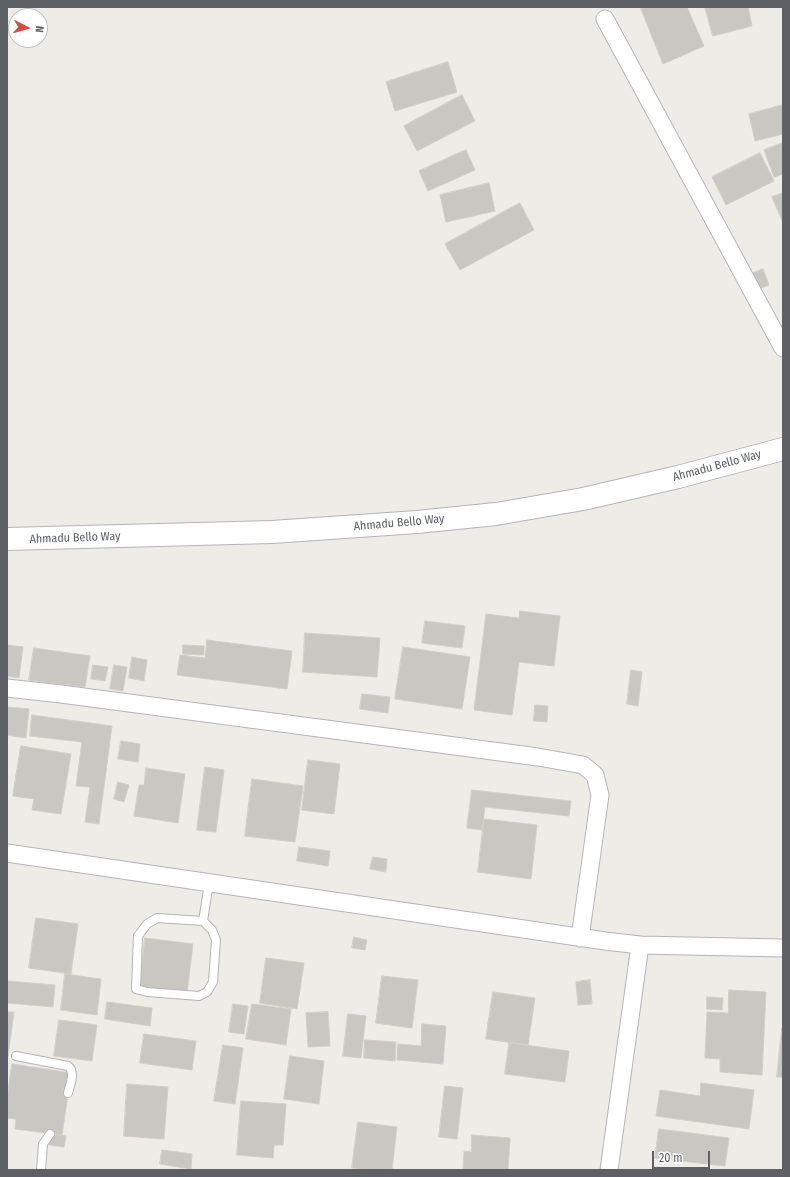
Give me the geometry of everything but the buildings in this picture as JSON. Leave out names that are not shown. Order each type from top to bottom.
[{"type":"main road","name":"Ahmadu Bello Way","points":[[7,540],[272,532],[416,522],[496,514],[583,499],[664,481],[783,449]]},
{"type":"street","points":[[605,19],[783,348]]},
{"type":"street","points":[[7,688],[538,757],[583,765],[595,775],[600,795],[580,938]]},
{"type":"street","points":[[7,854],[580,938],[640,945],[783,948]]},
{"type":"street","points":[[609,1170],[640,945]]},
{"type":"lane","points":[[203,921],[209,883]]},
{"type":"lane","points":[[157,918],[203,921],[212,930],[216,940],[213,982],[207,992],[199,996],[147,992],[136,989],[138,936],[147,924],[157,918]]},
{"type":"lane","points":[[16,1056],[68,1066],[71,1068],[72,1073],[68,1093]]},
{"type":"lane","points":[[41,1170],[43,1144],[50,1134]]}]
